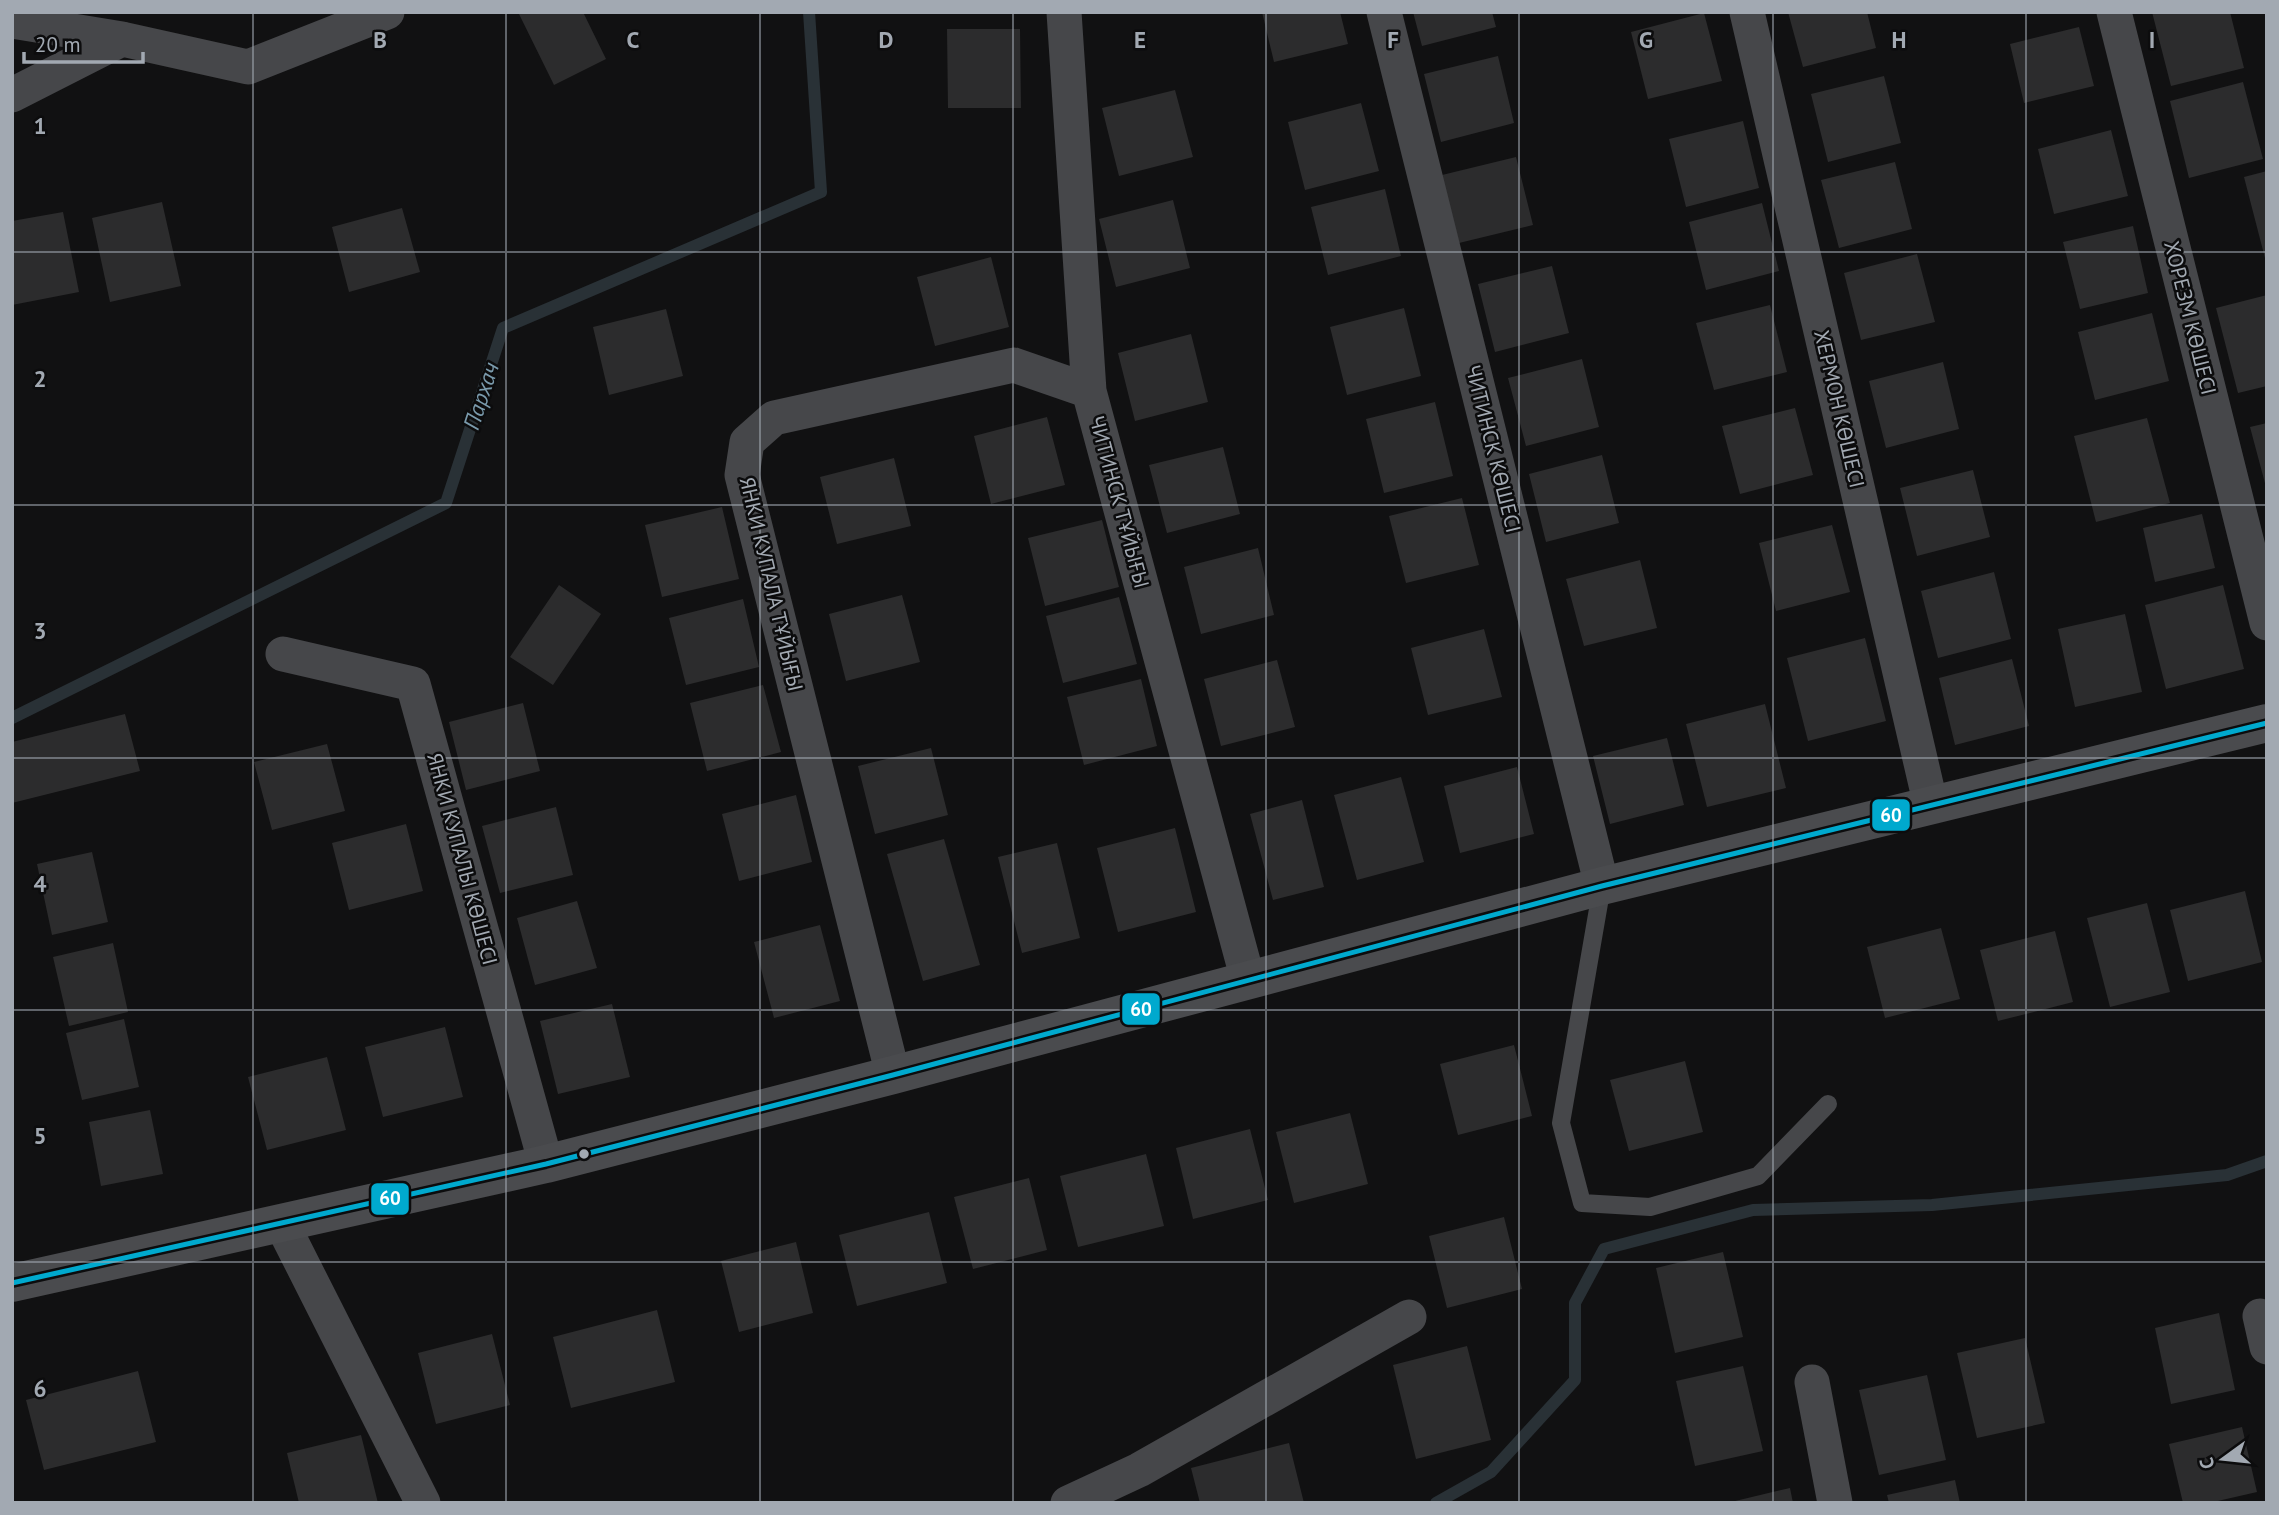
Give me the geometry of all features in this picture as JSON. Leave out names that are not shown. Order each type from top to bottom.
[{"type":"main road","points":[[12,1283],[546,1164],[893,1075],[1602,886],[2267,723]]},
{"type":"street","points":[[12,21],[122,39],[248,67],[387,12]]},
{"type":"street","name":"ЧИТИНСК ТҰЙЫҒЫ","points":[[1064,12],[1089,391],[1248,980]]},
{"type":"street","name":"ЧИТИНСК КӨШЕСІ","points":[[1384,12],[1602,886]]},
{"type":"street","name":"ХЕРМОН КӨШЕСІ","points":[[1747,12],[1931,806]]},
{"type":"street","name":"ХОРЕЗМ КӨШЕСІ","points":[[2114,12],[2267,624]]},
{"type":"street","points":[[12,95],[122,39]]},
{"type":"street","name":"ЯНКИ КУПАЛА ТҰЙЫҒЫ","points":[[893,1075],[742,475],[747,442],[775,418],[1014,366],[1089,391]]},
{"type":"street","name":"ЯНКИ КУПАЛЫ КӨШЕСІ","points":[[283,654],[413,684],[546,1164]]},
{"type":"street","points":[[282,1224],[423,1503]]},
{"type":"street","points":[[1068,1503],[1139,1470],[1409,1317]]},
{"type":"street","points":[[1812,1382],[1835,1503]]},
{"type":"lane","points":[[1602,886],[1561,1123],[1582,1203],[1650,1207],[1758,1176],[1828,1104]]},
{"type":"building","points":[[583,12],[606,59],[554,85],[519,14]]},
{"type":"building","points":[[1262,12],[1340,12],[1348,44],[1274,62]]},
{"type":"building","points":[[1413,12],[1492,12],[1496,27],[1422,46]]},
{"type":"building","points":[[1788,12],[1867,12],[1876,48],[1803,67]]},
{"type":"building","points":[[2152,12],[2230,12],[2244,68],[2171,86]]},
{"type":"building","points":[[1704,13],[1722,81],[1648,99],[1631,32]]},
{"type":"building","points":[[2079,27],[2094,86],[2024,103],[2010,44]]},
{"type":"building","points":[[947,29],[1020,29],[1021,108],[948,108]]},
{"type":"building","points":[[1498,56],[1514,123],[1441,142],[1424,74]]},
{"type":"building","points":[[1884,76],[1901,143],[1828,162],[1811,94]]},
{"type":"building","points":[[2243,82],[2263,159],[2189,178],[2170,101]]},
{"type":"building","points":[[1175,90],[1193,157],[1119,176],[1102,108]]},
{"type":"building","points":[[1361,103],[1379,171],[1305,190],[1288,122]]},
{"type":"building","points":[[1743,121],[1759,188],[1686,207],[1669,139]]},
{"type":"building","points":[[2111,130],[2128,196],[2054,214],[2038,149]]},
{"type":"building","points":[[1516,157],[1533,225],[1459,243],[1442,175]]},
{"type":"building","points":[[1895,162],[1912,229],[1839,248],[1821,180]]},
{"type":"building","points":[[2267,171],[2267,261],[2266,262],[2244,177]]},
{"type":"building","points":[[1385,189],[1401,256],[1328,275],[1311,207]]},
{"type":"building","points":[[1173,200],[1190,268],[1116,287],[1099,219]]},
{"type":"building","points":[[162,202],[181,286],[110,302],[92,218]]},
{"type":"building","points":[[1762,203],[1779,271],[1706,290],[1689,222]]},
{"type":"building","points":[[402,208],[420,272],[349,292],[332,227]]},
{"type":"building","points":[[63,212],[79,292],[12,305],[12,221]]},
{"type":"building","points":[[2133,226],[2148,293],[2080,309],[2063,242]]},
{"type":"building","points":[[1917,254],[1935,322],[1861,340],[1844,273]]},
{"type":"building","points":[[991,257],[1009,327],[935,346],[917,277]]},
{"type":"building","points":[[1552,266],[1569,333],[1495,352],[1478,284]]},
{"type":"building","points":[[2267,295],[2267,386],[2238,393],[2216,308]]},
{"type":"building","points":[[1770,305],[1787,372],[1714,390],[1696,323]]},
{"type":"building","points":[[1404,308],[1421,376],[1347,395],[1330,327]]},
{"type":"building","points":[[666,309],[683,376],[609,395],[593,327]]},
{"type":"building","points":[[2152,313],[2169,381],[2095,400],[2078,332]]},
{"type":"building","points":[[1191,334],[1208,402],[1135,421],[1118,353]]},
{"type":"building","points":[[1582,359],[1599,427],[1526,446],[1508,378]]},
{"type":"building","points":[[1943,362],[1959,429],[1886,448],[1869,381]]},
{"type":"building","points":[[1435,402],[1453,476],[1384,493],[1366,419]]},
{"type":"building","points":[[1795,408],[1813,475],[1740,494],[1722,426]]},
{"type":"building","points":[[1047,417],[1065,485],[991,504],[974,436]]},
{"type":"building","points":[[2147,418],[2170,503],[2096,522],[2074,436]]},
{"type":"building","points":[[2267,423],[2267,487],[2266,487],[2250,427]]},
{"type":"building","points":[[1223,447],[1240,514],[1167,533],[1149,465]]},
{"type":"building","points":[[1602,455],[1619,523],[1546,542],[1529,474]]},
{"type":"building","points":[[894,458],[911,526],[837,544],[820,477]]},
{"type":"building","points":[[1973,470],[1990,537],[1917,556],[1900,488]]},
{"type":"building","points":[[1462,498],[1479,565],[1406,583],[1389,516]]},
{"type":"building","points":[[722,507],[739,579],[662,597],[645,525]]},
{"type":"building","points":[[2202,514],[2215,568],[2155,582],[2143,528]]},
{"type":"building","points":[[1102,520],[1119,587],[1045,606],[1028,538]]},
{"type":"building","points":[[1832,525],[1850,592],[1776,611],[1759,543]]},
{"type":"building","points":[[1258,548],[1274,615],[1201,634],[1184,567]]},
{"type":"building","points":[[1640,560],[1657,628],[1584,646],[1566,579]]},
{"type":"building","points":[[1994,572],[2011,639],[1938,658],[1921,591]]},
{"type":"building","points":[[559,585],[601,614],[553,685],[510,657]]},
{"type":"building","points":[[2223,585],[2244,669],[2166,689],[2145,605]]},
{"type":"building","points":[[902,595],[920,662],[846,681],[829,614]]},
{"type":"building","points":[[1119,597],[1137,664],[1063,683],[1046,616]]},
{"type":"building","points":[[743,599],[759,667],[686,685],[669,618]]},
{"type":"building","points":[[2125,614],[2142,692],[2075,707],[2058,629]]},
{"type":"building","points":[[1484,629],[1502,697],[1428,715],[1411,648]]},
{"type":"building","points":[[1865,638],[1886,721],[1808,741],[1787,658]]},
{"type":"building","points":[[2012,659],[2029,726],[1955,745],[1939,678]]},
{"type":"building","points":[[1277,660],[1295,727],[1221,746],[1204,679]]},
{"type":"building","points":[[1141,679],[1157,746],[1084,765],[1067,697]]},
{"type":"building","points":[[763,685],[781,752],[707,771],[690,703]]},
{"type":"building","points":[[523,703],[540,771],[466,790],[449,722]]},
{"type":"building","points":[[1765,704],[1786,788],[1707,807],[1686,724]]},
{"type":"building","points":[[125,714],[140,771],[12,803],[12,742]]},
{"type":"building","points":[[1667,738],[1684,805],[1610,824],[1593,756]]},
{"type":"building","points":[[327,744],[345,811],[272,830],[254,762]]},
{"type":"building","points":[[931,748],[948,815],[875,834],[858,766]]},
{"type":"building","points":[[1517,767],[1534,834],[1460,853],[1444,786]]},
{"type":"building","points":[[1401,777],[1424,862],[1357,880],[1334,795]]},
{"type":"building","points":[[796,795],[812,862],[739,881],[722,814]]},
{"type":"building","points":[[1302,800],[1324,887],[1273,900],[1250,814]]},
{"type":"building","points":[[556,807],[573,875],[500,893],[482,826]]},
{"type":"building","points":[[406,824],[423,891],[349,910],[332,843]]},
{"type":"building","points":[[1175,828],[1196,912],[1118,932],[1097,848]]},
{"type":"building","points":[[944,839],[980,965],[923,981],[887,854]]},
{"type":"building","points":[[1057,843],[1080,938],[1022,953],[998,857]]},
{"type":"building","points":[[92,852],[108,922],[52,935],[37,864]]},
{"type":"building","points":[[2245,891],[2262,962],[2188,981],[2170,910]]},
{"type":"building","points":[[577,901],[597,968],[535,985],[517,918]]},
{"type":"building","points":[[2147,903],[2170,992],[2110,1007],[2087,918]]},
{"type":"building","points":[[820,925],[840,1001],[774,1018],[754,942]]},
{"type":"building","points":[[1941,928],[1960,999],[1885,1018],[1867,947]]},
{"type":"building","points":[[2055,931],[2073,1002],[1998,1021],[1980,950]]},
{"type":"building","points":[[113,943],[128,1012],[69,1026],[53,957]]},
{"type":"building","points":[[612,1004],[630,1077],[558,1094],[540,1021]]},
{"type":"building","points":[[124,1019],[139,1087],[82,1100],[66,1033]]},
{"type":"building","points":[[445,1027],[463,1097],[383,1117],[365,1047]]},
{"type":"building","points":[[1514,1045],[1532,1116],[1458,1135],[1440,1064]]},
{"type":"building","points":[[327,1057],[346,1130],[267,1150],[248,1077]]},
{"type":"building","points":[[1685,1061],[1703,1132],[1629,1151],[1610,1080]]},
{"type":"building","points":[[150,1110],[163,1174],[101,1186],[89,1122]]},
{"type":"building","points":[[1350,1113],[1368,1184],[1294,1203],[1276,1132]]},
{"type":"building","points":[[1250,1129],[1268,1200],[1193,1219],[1176,1148]]},
{"type":"building","points":[[1146,1154],[1164,1226],[1078,1247],[1060,1176]]},
{"type":"building","points":[[1029,1178],[1047,1250],[973,1269],[954,1197]]},
{"type":"building","points":[[929,1212],[947,1283],[857,1306],[839,1235]]},
{"type":"building","points":[[1504,1217],[1522,1289],[1447,1308],[1429,1236]]},
{"type":"building","points":[[796,1242],[813,1313],[739,1332],[721,1261]]},
{"type":"building","points":[[1723,1252],[1743,1337],[1675,1353],[1656,1268]]},
{"type":"building","points":[[657,1310],[675,1382],[571,1408],[553,1337]]},
{"type":"building","points":[[2219,1313],[2235,1390],[2171,1404],[2155,1328]]},
{"type":"building","points":[[492,1334],[510,1405],[436,1424],[418,1353]]},
{"type":"building","points":[[2025,1338],[2045,1423],[1977,1438],[1957,1353]]},
{"type":"building","points":[[1467,1346],[1491,1440],[1416,1459],[1393,1365]]},
{"type":"building","points":[[1743,1366],[1763,1451],[1695,1466],[1676,1381]]},
{"type":"building","points":[[138,1371],[156,1442],[44,1470],[26,1400]]},
{"type":"building","points":[[1927,1375],[1946,1460],[1879,1475],[1859,1390]]},
{"type":"building","points":[[2242,1427],[2257,1492],[2209,1503],[2183,1503],[2169,1444]]},
{"type":"building","points":[[361,1435],[378,1503],[299,1503],[287,1453]]},
{"type":"building","points":[[1289,1443],[1304,1503],[1200,1503],[1191,1468]]},
{"type":"building","points":[[1955,1480],[1960,1503],[1889,1503],[1887,1495]]},
{"type":"building","points":[[1790,1488],[1793,1503],[1731,1503],[1731,1502]]},
{"type":"waterway","name":"Пархач","points":[[12,718],[446,503],[503,328],[821,192],[809,12]]},
{"type":"waterway","points":[[1436,1503],[1491,1472],[1575,1380],[1575,1303],[1604,1249],[1753,1210],[1932,1205],[2227,1175],[2267,1161]]},
{"type":"transit line","name":"60","points":[[12,1283],[546,1164],[893,1075],[1602,886],[2267,723]]}]
